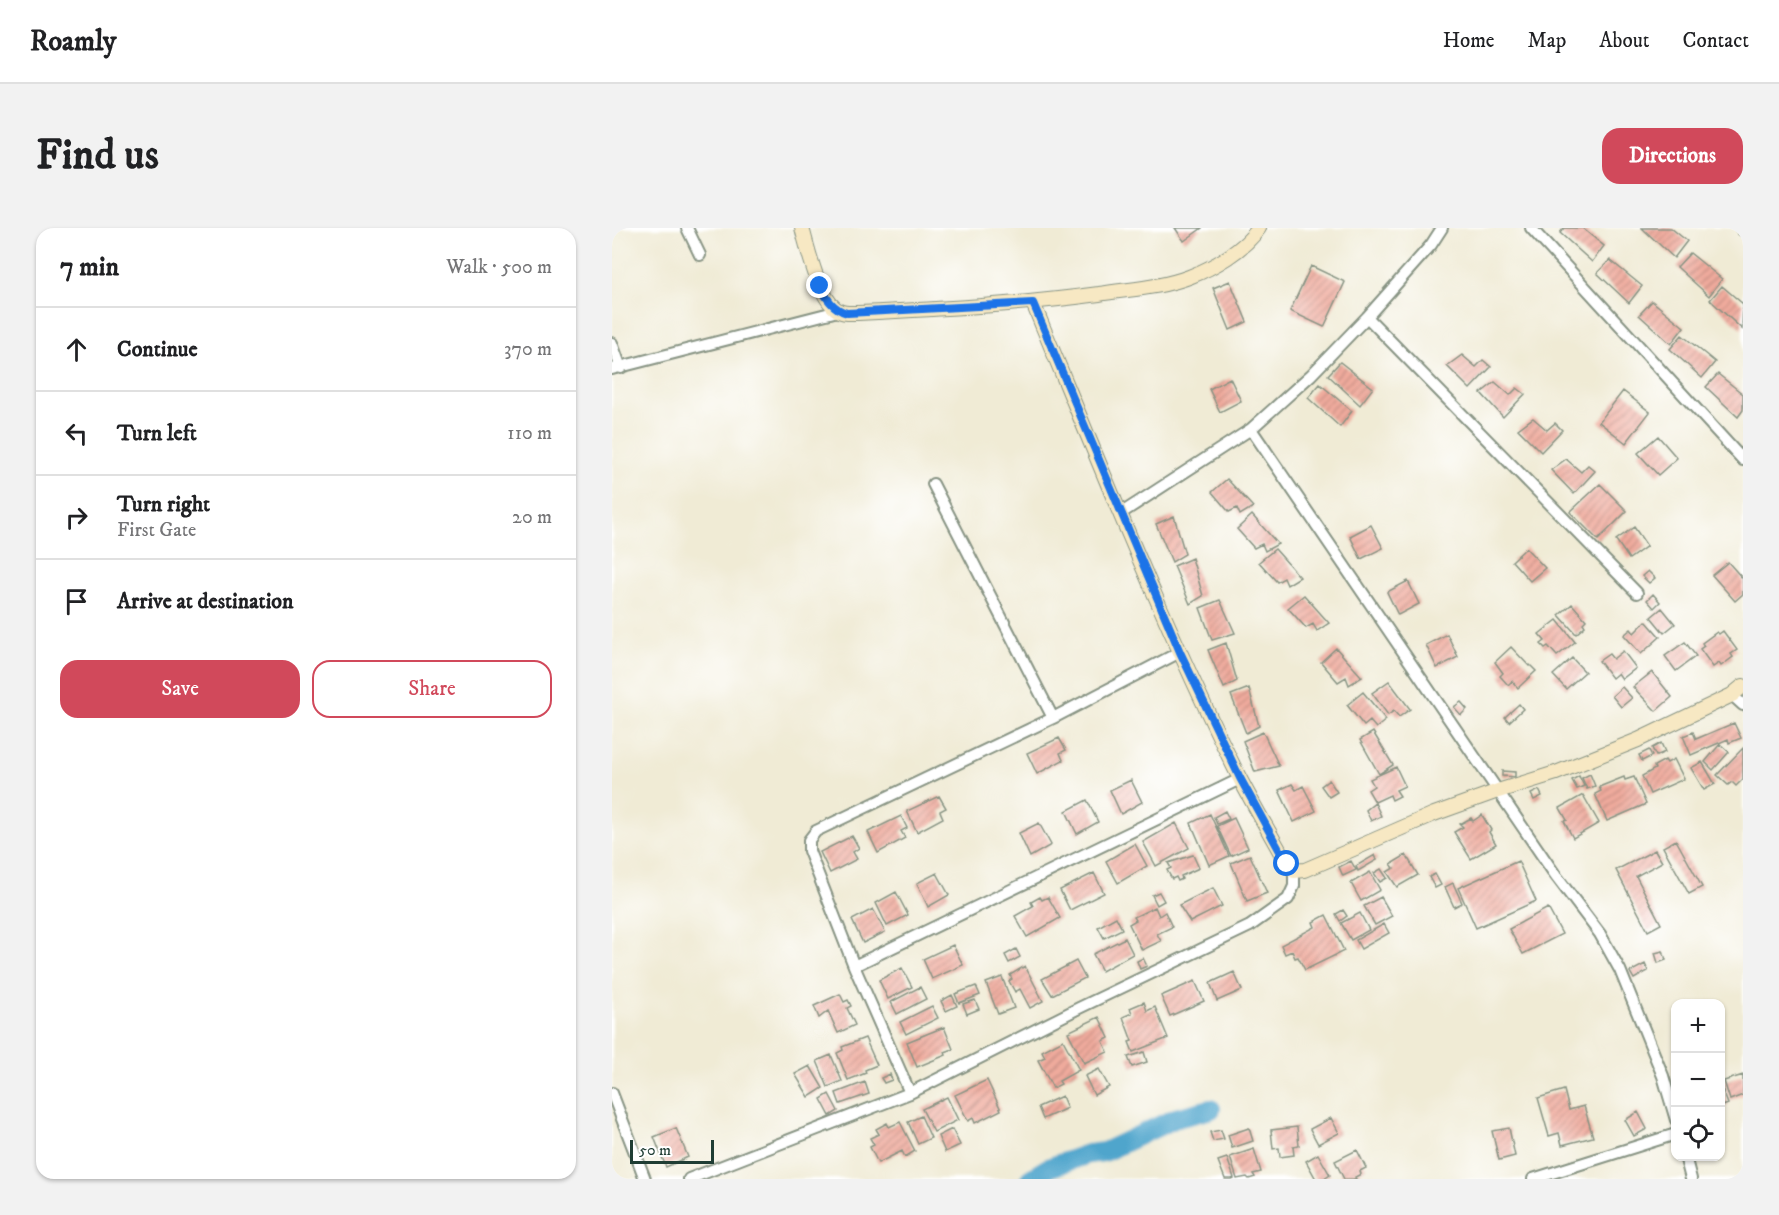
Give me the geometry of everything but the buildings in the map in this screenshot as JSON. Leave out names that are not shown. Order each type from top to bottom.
[{"type":"street","points":[[687,228],[700,255]]},
{"type":"street","points":[[802,228],[820,286],[828,300],[838,310],[847,313],[1033,303],[1157,285],[1189,277],[1214,264],[1243,246],[1259,228]]},
{"type":"street","points":[[1120,514],[1251,429],[1311,375],[1367,317],[1431,244],[1442,228]]},
{"type":"street","points":[[1531,228],[1743,460]]},
{"type":"street","points":[[689,1179],[910,1094],[1079,1008],[1250,927],[1288,899],[1294,886],[1294,871],[1287,864],[1240,778],[1180,652],[1033,303]]},
{"type":"street","points":[[612,343],[616,368],[838,310]]},
{"type":"street","points":[[1367,317],[1637,592]]},
{"type":"street","points":[[1251,429],[1556,876],[1600,934],[1620,970],[1663,1076],[1672,1107]]},
{"type":"street","points":[[933,484],[1053,718]]},
{"type":"street","points":[[910,1094],[854,966],[809,851],[809,840],[816,831],[1053,718],[1180,652]]},
{"type":"street","points":[[1294,871],[1305,870],[1434,814],[1556,773],[1628,744],[1737,690],[1743,705]]},
{"type":"street","points":[[854,966],[1240,778]]},
{"type":"street","points":[[612,1094],[645,1179]]},
{"type":"street","points":[[1533,1179],[1671,1136]]},
{"type":"street","points":[[1686,1161],[1691,1179]]},
{"type":"waterway","points":[[1030,1179],[1048,1168],[1088,1154],[1104,1152],[1176,1118],[1211,1109]]},
{"type":"route","points":[[820,286],[828,300],[838,310],[847,313],[1033,303],[1180,652],[1240,778],[1287,864]]}]
